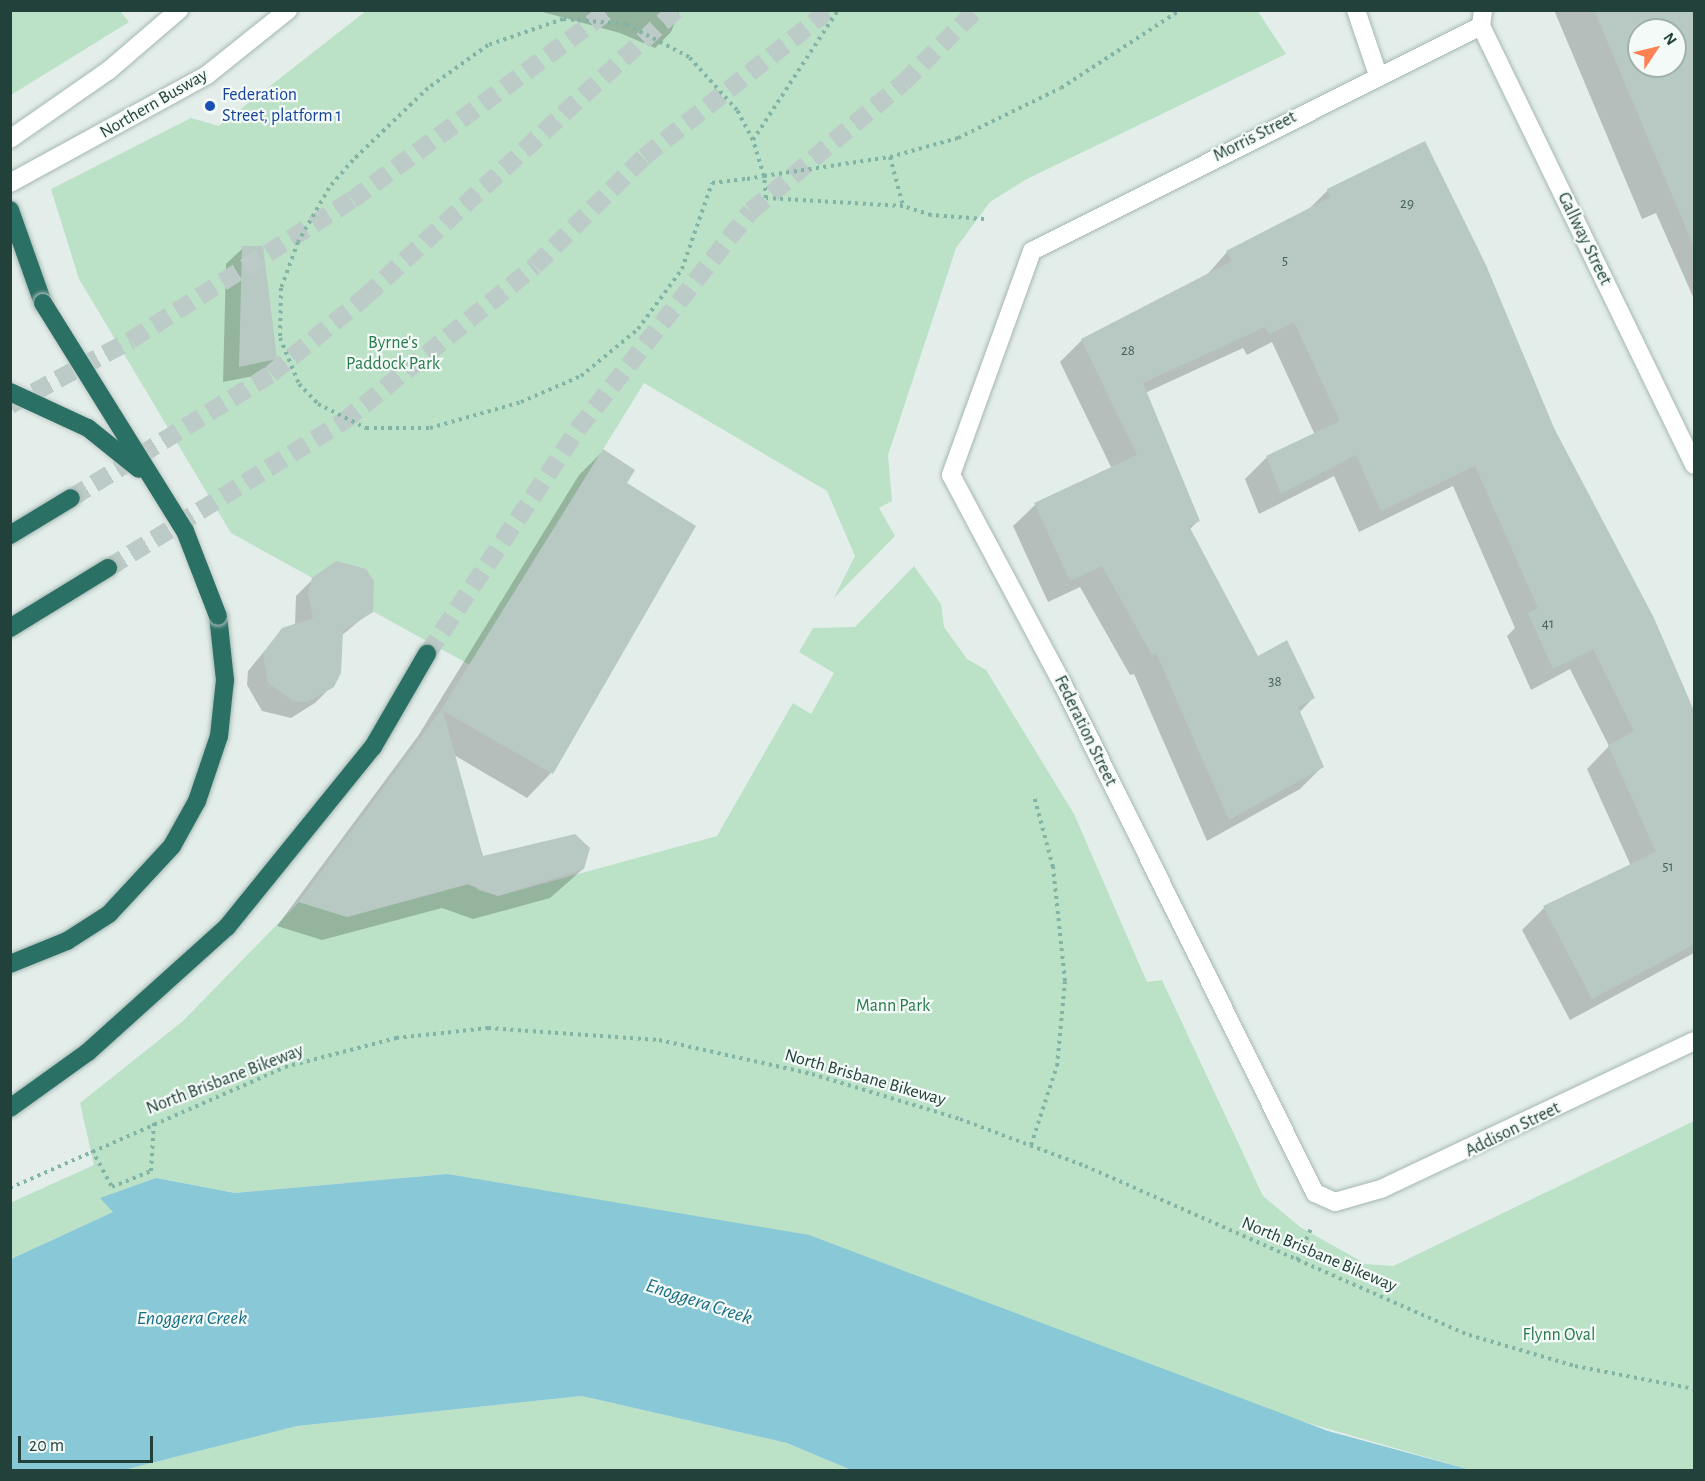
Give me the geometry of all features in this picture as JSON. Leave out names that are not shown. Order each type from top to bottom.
[{"type":"highway","points":[[10,210],[48,315],[172,508],[209,586],[223,648],[223,710],[207,777],[172,846],[145,880],[67,941],[10,964]]},
{"type":"highway","points":[[10,392],[88,428],[134,464],[172,508]]},
{"type":"highway","points":[[10,535],[71,498]]},
{"type":"highway","points":[[10,628],[108,568]]},
{"type":"highway","points":[[10,1108],[88,1052],[185,968],[276,872],[373,747],[427,654]]},
{"type":"street","points":[[10,139],[108,71],[179,10]]},
{"type":"street","name":"Northern Busway","points":[[10,183],[207,75],[288,10]]},
{"type":"street","points":[[1356,10],[1378,75]]},
{"type":"street","name":"Morris Street","points":[[1032,251],[1378,75],[1482,18]]},
{"type":"street","name":"Gallway Street","points":[[1482,18],[1695,465]]},
{"type":"street","name":"Federation Street","points":[[1032,251],[951,465],[954,486],[1059,677],[1308,1183],[1326,1200]]},
{"type":"street","name":"Addison Street","points":[[1326,1200],[1350,1200],[1446,1162],[1695,1041]]},
{"type":"path","points":[[753,140],[838,10]]},
{"type":"path","points":[[984,219],[931,215],[903,206],[766,198],[764,176],[753,140],[716,81],[659,38],[591,17],[511,34],[428,88],[329,188],[297,242],[280,288],[280,338],[287,362],[318,404],[366,428],[430,428],[521,402],[581,376],[638,329],[682,268],[712,183],[764,176],[890,157],[996,123],[1180,10]]},
{"type":"path","points":[[890,157],[903,206]]},
{"type":"path","points":[[1031,1145],[1057,1066],[1065,981],[1053,867],[1034,796]]},
{"type":"path","name":"North Brisbane Bikeway","points":[[10,1188],[154,1122],[285,1067],[396,1038],[488,1028],[658,1040],[812,1074],[1031,1145],[1469,1335],[1575,1366],[1695,1389]]},
{"type":"path","points":[[92,1150],[111,1187],[150,1172],[154,1122]]},
{"type":"path","points":[[1297,1260],[1317,1217]]},
{"type":"green space","points":[[11,10],[120,11],[129,22],[11,95]]},
{"type":"green space","name":"Byrne's Paddock Park","points":[[1257,10],[1286,54],[1027,179],[990,202],[956,248],[888,455],[892,501],[879,508],[895,536],[834,598],[855,556],[827,491],[644,383],[470,665],[231,533],[79,279],[51,189],[191,118],[219,126],[366,11]]},
{"type":"green space","name":"Mann Park","points":[[914,566],[941,604],[944,627],[967,659],[986,670],[1074,814],[1147,982],[1162,980],[1263,1196],[1300,1227],[1366,1264],[1393,1266],[1694,1121],[1694,1470],[1471,1470],[447,1174],[235,1193],[156,1178],[101,1198],[113,1212],[11,1259],[10,1203],[94,1165],[80,1103],[183,1021],[299,902],[347,917],[473,883],[478,890],[498,896],[717,836],[793,703],[811,714],[834,673],[799,652],[813,628],[855,627]]},
{"type":"green space","points":[[582,1396],[787,1443],[851,1470],[124,1470],[297,1426]]},
{"type":"water","name":"Enoggera Creek","points":[[447,1174],[809,1235],[1328,1431],[1471,1470],[851,1470],[787,1443],[582,1396],[297,1426],[124,1470],[11,1470],[11,1259],[113,1212],[100,1198],[156,1178],[235,1193]]},
{"type":"building","points":[[1594,10],[1695,10],[1694,247]]},
{"type":"building","points":[[1425,141],[1486,265],[1554,428],[1654,618],[1695,713],[1695,944],[1592,999],[1543,906],[1656,852],[1608,745],[1634,731],[1593,649],[1553,669],[1528,613],[1538,608],[1475,466],[1381,511],[1356,455],[1281,494],[1266,456],[1340,421],[1294,322],[1269,334],[1265,327],[1143,383],[1200,521],[1189,526],[1258,656],[1287,640],[1315,698],[1298,707],[1324,767],[1229,820],[1156,653],[1152,655],[1102,566],[1070,581],[1034,503],[1137,455],[1081,339],[1232,261],[1226,251],[1331,197],[1327,189]]},
{"type":"building","points":[[242,246],[263,246],[277,359],[239,367]]},
{"type":"building","points":[[603,449],[635,470],[627,483],[696,526],[553,774],[443,711],[483,856],[575,834],[590,848],[584,869],[498,896],[467,884],[347,917],[299,902],[441,710]]},
{"type":"building","points":[[336,561],[366,569],[374,581],[373,612],[343,631],[341,673],[334,687],[308,702],[293,701],[268,683],[263,653],[282,628],[313,618],[308,593],[312,578]]},
{"type":"tunnel","points":[[10,405],[131,340],[352,200],[610,10]]},
{"type":"tunnel","points":[[71,498],[271,374],[365,297],[676,10]]},
{"type":"tunnel","points":[[108,568],[343,422],[535,266],[644,157],[829,10]]},
{"type":"tunnel","points":[[427,654],[578,429],[751,211],[903,83],[976,10]]},
{"type":"place","name":"Federation Street, platform 1","points":[[210,106]]},
{"type":"park label","name":"Flynn Oval","points":[[1559,1335]]}]
